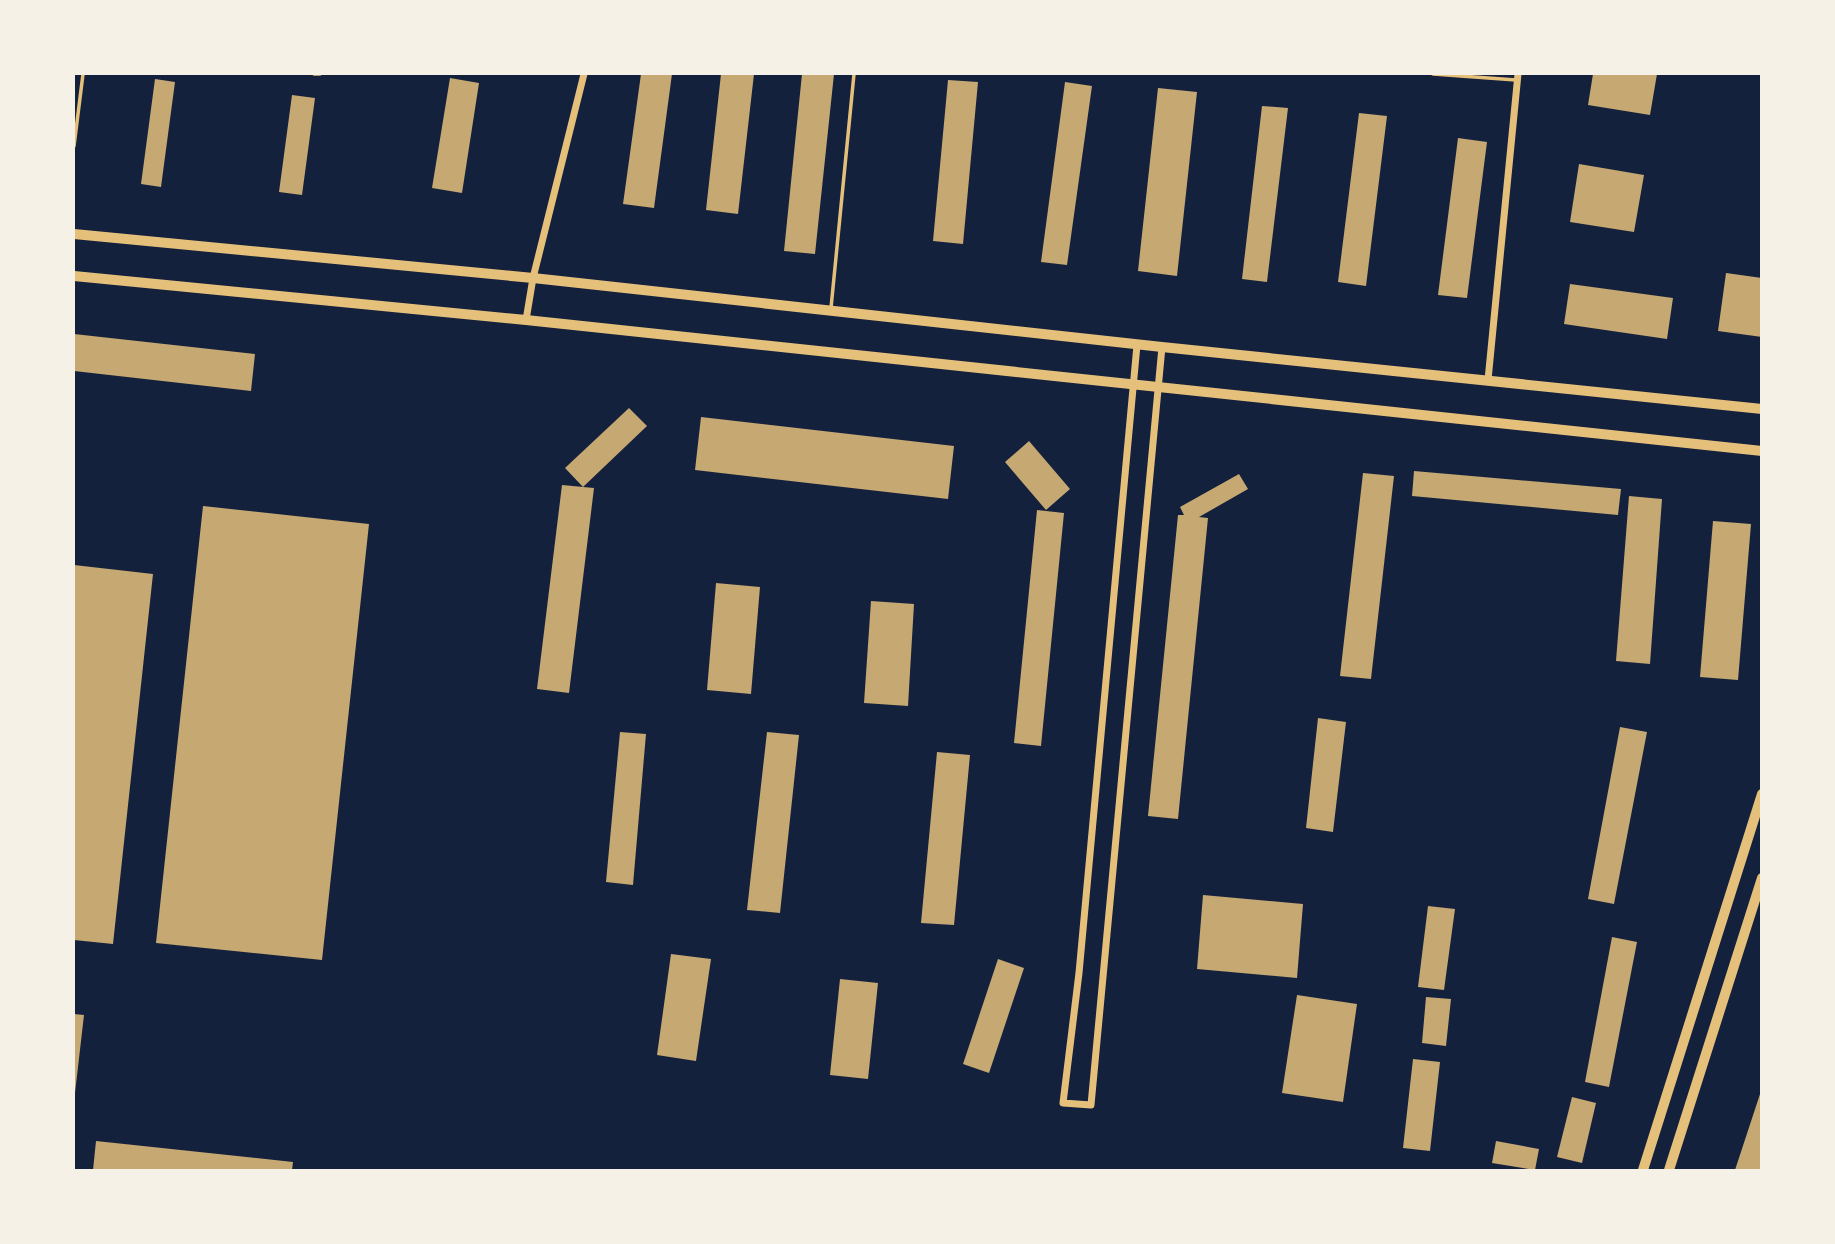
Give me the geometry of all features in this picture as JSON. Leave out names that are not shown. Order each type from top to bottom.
[{"type":"main road","points":[[74,234],[533,278],[1161,348],[1762,409]]},
{"type":"main road","points":[[74,276],[1134,383],[1762,451]]},
{"type":"main road","points":[[1643,1171],[1762,794]]},
{"type":"main road","points":[[1669,1171],[1762,878]]},
{"type":"street","points":[[526,320],[533,278],[584,74]]},
{"type":"street","points":[[1488,380],[1518,77]]},
{"type":"street","points":[[1138,345],[1079,973],[1063,1103],[1091,1105],[1161,348]]},
{"type":"lane","points":[[74,146],[83,74]]},
{"type":"lane","points":[[314,74],[320,74]]},
{"type":"lane","points":[[831,310],[854,74]]},
{"type":"lane","points":[[1433,74],[1518,77]]},
{"type":"building","points":[[641,74],[672,74],[654,208],[623,204]]},
{"type":"building","points":[[721,74],[754,74],[738,214],[706,210]]},
{"type":"building","points":[[802,74],[834,74],[815,254],[784,251]]},
{"type":"building","points":[[1593,74],[1657,74],[1650,115],[1588,105]]},
{"type":"building","points":[[450,78],[479,83],[462,193],[432,188]]},
{"type":"building","points":[[155,79],[175,82],[161,187],[141,184]]},
{"type":"building","points":[[948,80],[978,82],[963,244],[933,241]]},
{"type":"building","points":[[1065,82],[1092,86],[1067,265],[1041,262]]},
{"type":"building","points":[[1158,88],[1197,92],[1177,276],[1138,271]]},
{"type":"building","points":[[292,95],[315,98],[302,195],[279,192]]},
{"type":"building","points":[[1262,106],[1288,108],[1267,282],[1242,279]]},
{"type":"building","points":[[1359,113],[1387,116],[1366,286],[1338,282]]},
{"type":"building","points":[[1458,138],[1487,142],[1467,298],[1438,295]]},
{"type":"building","points":[[1579,164],[1644,175],[1634,232],[1570,222]]},
{"type":"building","points":[[1726,273],[1762,278],[1762,337],[1718,331]]},
{"type":"building","points":[[1570,284],[1673,298],[1667,339],[1564,324]]},
{"type":"building","points":[[74,334],[255,354],[251,391],[74,371]]},
{"type":"building","points":[[629,408],[647,426],[583,487],[565,468]]},
{"type":"building","points":[[701,417],[954,446],[948,499],[695,470]]},
{"type":"building","points":[[1029,441],[1070,489],[1046,510],[1005,462]]},
{"type":"building","points":[[1414,471],[1621,489],[1618,515],[1412,496]]},
{"type":"building","points":[[1363,473],[1394,476],[1371,679],[1340,676]]},
{"type":"building","points":[[1239,474],[1248,489],[1199,517],[1208,518],[1178,819],[1148,816],[1178,515],[1184,515],[1180,507]]},
{"type":"building","points":[[562,485],[594,488],[569,693],[537,689]]},
{"type":"building","points":[[1629,496],[1662,499],[1650,664],[1616,661]]},
{"type":"building","points":[[203,506],[369,524],[322,960],[156,943]]},
{"type":"building","points":[[1037,510],[1064,513],[1041,746],[1014,743]]},
{"type":"building","points":[[1713,521],[1751,524],[1738,680],[1700,677]]},
{"type":"building","points":[[74,565],[153,574],[113,944],[74,940]]},
{"type":"building","points":[[716,583],[760,587],[751,694],[707,690]]},
{"type":"building","points":[[871,601],[914,604],[908,706],[864,703]]},
{"type":"building","points":[[1318,718],[1346,722],[1333,832],[1306,828]]},
{"type":"building","points":[[1620,727],[1647,732],[1614,904],[1588,899]]},
{"type":"building","points":[[620,732],[646,734],[633,885],[606,882]]},
{"type":"building","points":[[767,732],[799,735],[780,913],[747,910]]},
{"type":"building","points":[[937,752],[970,755],[954,925],[921,923]]},
{"type":"building","points":[[1203,895],[1303,904],[1297,978],[1197,969]]},
{"type":"building","points":[[1428,906],[1455,909],[1444,990],[1418,987]]},
{"type":"building","points":[[1612,937],[1637,942],[1609,1087],[1585,1082]]},
{"type":"building","points":[[671,954],[711,959],[696,1061],[657,1055]]},
{"type":"building","points":[[998,959],[1024,968],[989,1073],[963,1064]]},
{"type":"building","points":[[840,979],[878,983],[868,1079],[830,1075]]},
{"type":"building","points":[[1297,995],[1357,1004],[1343,1102],[1282,1093]]},
{"type":"building","points":[[1426,997],[1451,999],[1446,1046],[1422,1043]]},
{"type":"building","points":[[74,1014],[84,1015],[75,1093],[74,1093]]},
{"type":"building","points":[[1413,1059],[1440,1062],[1430,1151],[1403,1148]]},
{"type":"building","points":[[1761,1091],[1762,1170],[1735,1170]]},
{"type":"building","points":[[1572,1097],[1596,1103],[1582,1163],[1557,1157]]},
{"type":"building","points":[[96,1141],[293,1162],[292,1170],[93,1170]]},
{"type":"building","points":[[1496,1141],[1539,1149],[1535,1170],[1492,1163]]}]
